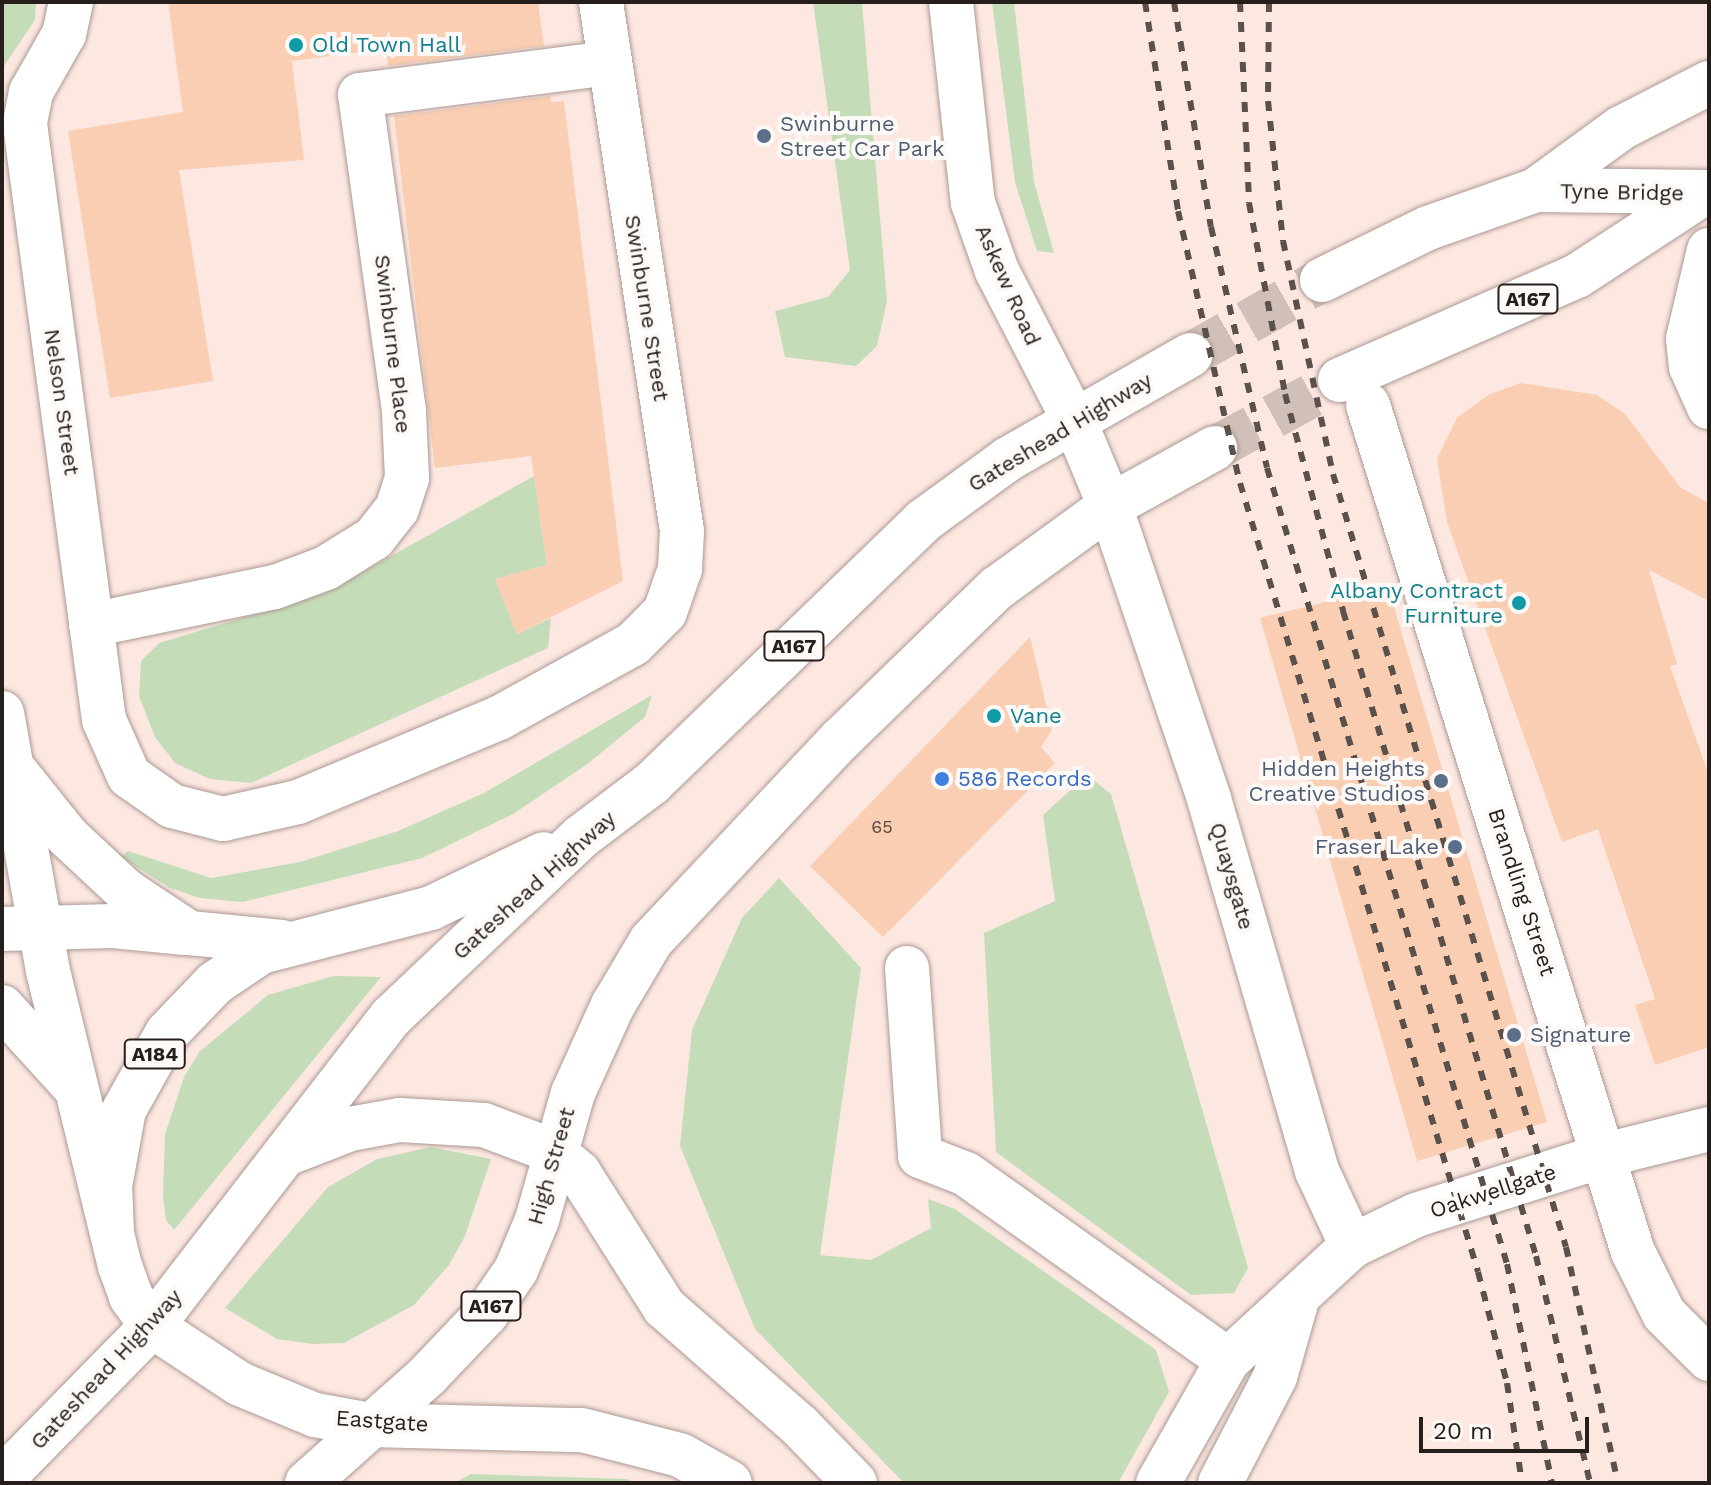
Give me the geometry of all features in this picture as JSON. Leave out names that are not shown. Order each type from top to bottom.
[{"type":"main road","name":"Nelson Street","points":[[71,2],[64,34],[31,92],[25,124],[104,720],[129,776],[153,796]]},
{"type":"main road","name":"Swinburne Street","points":[[153,796],[197,816],[223,819],[298,802],[499,718],[633,644],[665,612],[680,569],[682,531],[601,2]]},
{"type":"main road","name":"Askew Road","points":[[951,2],[973,203],[997,271],[1075,422],[1110,506]]},
{"type":"main road","name":"Swinburne Place","points":[[91,625],[275,587],[326,568],[374,538],[397,509],[407,478],[404,411],[360,95],[610,63]]},
{"type":"main road","points":[[1536,190],[1621,128],[1709,83]]},
{"type":"main road","name":"Tyne Bridge","points":[[1536,190],[1707,193]]},
{"type":"main road","name":"A167","points":[[1322,280],[1428,228],[1536,190]]},
{"type":"main road","name":"Brandling Street","points":[[1707,193],[1577,276],[1354,393],[1644,1281],[1664,1314],[1709,1359]]},
{"type":"main road","points":[[1709,250],[1688,339],[1691,367],[1709,407]]},
{"type":"main road","name":"Gateshead Highway","points":[[2,1479],[152,1326],[391,1017],[582,836],[652,783],[923,521],[1008,459],[1190,355]]},
{"type":"main road","name":"A167","points":[[1110,506],[1215,448]]},
{"type":"main road","name":"High Street","points":[[370,1425],[427,1376],[486,1314],[516,1270],[537,1220],[553,1151],[613,1005],[651,941],[702,884],[997,588],[1110,506]]},
{"type":"main road","name":"Quaysgate","points":[[1110,506],[1209,799],[1317,1171],[1352,1246]]},
{"type":"main road","points":[[2,713],[11,766],[20,928],[78,1091],[112,1231]]},
{"type":"main road","points":[[11,766],[67,836],[126,891],[189,933]]},
{"type":"main road","name":"A184","points":[[112,1231],[110,1186],[124,1110],[167,1033],[237,965],[296,941],[431,908],[582,836]]},
{"type":"main road","points":[[20,928],[189,933],[296,941]]},
{"type":"main road","points":[[907,968],[920,1156],[966,1174],[1228,1360]]},
{"type":"main road","points":[[2,1007],[78,1091]]},
{"type":"main road","points":[[286,1154],[350,1129],[400,1120],[484,1125],[553,1151],[587,1184],[664,1307],[800,1426],[855,1483]]},
{"type":"main road","name":"Oakwellgate","points":[[1158,1483],[1228,1360],[1352,1246],[1416,1215],[1605,1155],[1709,1129]]},
{"type":"main road","name":"Eastgate","points":[[112,1231],[131,1297],[152,1326],[200,1360],[271,1398],[315,1415],[370,1425],[582,1430],[680,1455],[730,1483]]},
{"type":"main road","points":[[1220,1483],[1275,1377],[1298,1296]]},
{"type":"main road","name":"A167","points":[[307,1483],[370,1425]]},
{"type":"green space","points":[[2,2],[36,2],[35,20],[2,69]]},
{"type":"green space","points":[[813,2],[862,2],[887,301],[877,346],[856,366],[785,357],[775,311],[828,297],[850,270]]},
{"type":"green space","points":[[992,2],[1014,2],[1034,182],[1054,253],[1037,251],[1015,182]]},
{"type":"green space","points":[[534,476],[547,565],[495,579],[517,634],[551,618],[548,648],[251,783],[210,779],[175,763],[155,737],[139,696],[141,661],[159,643],[325,593]]},
{"type":"green space","points":[[652,695],[645,717],[586,765],[513,814],[422,858],[243,902],[199,898],[170,888],[121,857],[128,851],[211,878],[300,862],[398,831],[484,793]]},
{"type":"green space","points":[[1087,775],[1111,794],[1248,1268],[1234,1293],[1191,1295],[996,1152],[984,933],[1055,901],[1043,815]]},
{"type":"green space","points":[[779,878],[861,968],[820,1255],[871,1260],[931,1228],[928,1199],[955,1209],[1156,1350],[1169,1392],[1118,1483],[904,1483],[755,1329],[680,1146],[692,1030],[742,918]]},
{"type":"green space","points":[[333,976],[381,977],[174,1230],[166,1220],[163,1197],[165,1134],[184,1077],[199,1052],[268,995]]},
{"type":"green space","points":[[431,1147],[491,1159],[465,1236],[449,1265],[414,1305],[344,1343],[313,1344],[277,1339],[225,1308],[328,1187],[377,1159]]},
{"type":"green space","points":[[471,1474],[627,1479],[635,1483],[454,1483]]},
{"type":"building","points":[[168,2],[538,2],[544,46],[388,66],[386,49],[292,61],[304,160],[179,170],[213,381],[110,398],[68,131],[183,112]]},
{"type":"building","points":[[551,96],[551,102],[564,101],[623,581],[517,634],[495,579],[547,565],[531,456],[435,468],[394,116]]},
{"type":"building","points":[[1521,383],[1597,395],[1625,414],[1681,488],[1709,503],[1709,601],[1649,570],[1677,664],[1670,666],[1709,775],[1709,1047],[1655,1065],[1635,1005],[1655,999],[1598,829],[1562,842],[1447,522],[1437,459],[1457,418],[1490,394]]},
{"type":"building","points":[[1388,587],[1547,1122],[1417,1161],[1260,618]]},
{"type":"building","points":[[1030,637],[1052,730],[1041,747],[1055,763],[883,937],[810,866]]},
{"type":"tunnel","points":[[1190,355],[1322,280]]},
{"type":"tunnel","points":[[1215,448],[1340,380]]},
{"type":"railway","points":[[1145,2],[1178,211],[1240,483],[1478,1272],[1507,1383],[1522,1483]]},
{"type":"railway","points":[[1174,2],[1211,227],[1267,468],[1507,1264],[1552,1483]]},
{"type":"railway","points":[[1240,2],[1249,203],[1285,394],[1343,611],[1536,1256],[1590,1483]]},
{"type":"railway","points":[[1269,2],[1268,101],[1283,241],[1333,474],[1566,1247],[1618,1483]]},
{"type":"place","name":"Old Town Hall","points":[[296,45]]},
{"type":"place","name":"Swinburne Street Car Park","points":[[764,136]]},
{"type":"place","name":"Albany Contract Furniture","points":[[1519,603]]},
{"type":"place","name":"Vane","points":[[994,716]]},
{"type":"place","name":"586 Records","points":[[942,779]]},
{"type":"place","name":"Hidden Heights Creative Studios","points":[[1441,781]]},
{"type":"place","name":"Fraser Lake","points":[[1455,847]]},
{"type":"place","name":"Signature","points":[[1514,1035]]}]
